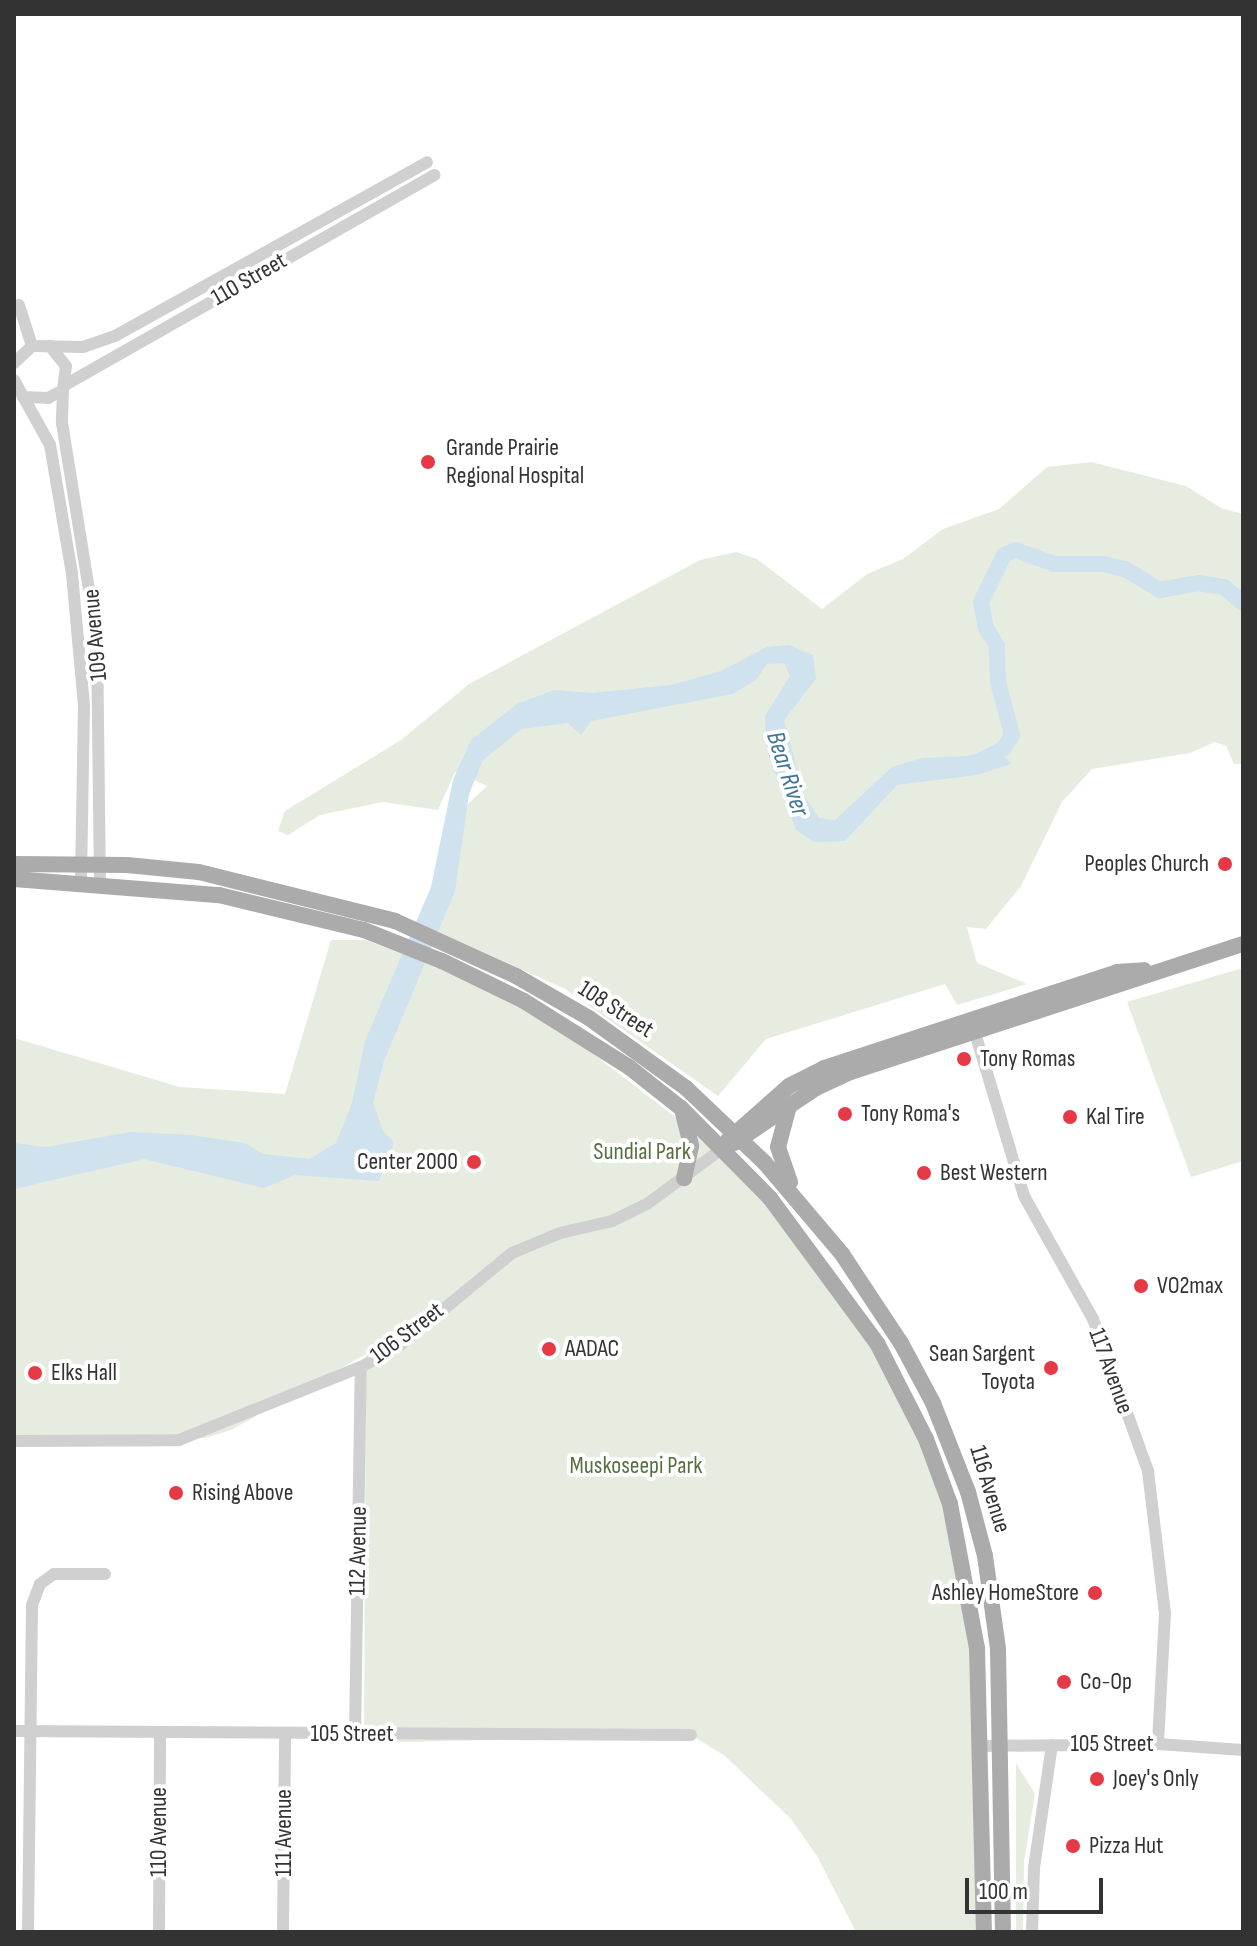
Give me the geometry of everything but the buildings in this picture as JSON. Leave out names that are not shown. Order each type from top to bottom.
[{"type":"main road","name":"108 Street","points":[[14,864],[101,864],[229,878],[395,921],[449,944],[598,1024],[686,1088],[738,1135]]},
{"type":"main road","name":"108 Street","points":[[14,879],[100,883],[245,900],[387,938],[442,961],[583,1035],[681,1108],[723,1148]]},
{"type":"main road","points":[[723,1148],[789,1086],[824,1068],[1243,944]]},
{"type":"main road","points":[[738,1135],[851,1072],[973,1025]]},
{"type":"main road","points":[[793,1102],[780,1126],[778,1147],[796,1196]]},
{"type":"main road","points":[[681,1108],[691,1146],[684,1178]]},
{"type":"main road","name":"116 Avenue","points":[[738,1135],[796,1196],[842,1254],[901,1343],[957,1461],[992,1591],[1002,1745],[1003,1932]]},
{"type":"main road","name":"116 Avenue","points":[[723,1148],[786,1216],[838,1284],[889,1363],[926,1439],[950,1504],[967,1575],[977,1648],[984,1932]]},
{"type":"street","name":"110 Street","points":[[32,346],[83,347],[115,336],[427,162]]},
{"type":"street","name":"110 Street","points":[[20,396],[48,398],[435,175]]},
{"type":"street","points":[[15,360],[32,346],[19,305]]},
{"type":"street","name":"109 Avenue","points":[[50,346],[66,366],[62,423],[85,542],[98,651],[100,883]]},
{"type":"street","name":"109 Avenue","points":[[14,380],[53,458],[77,612],[84,706],[81,882]]},
{"type":"street","name":"117 Avenue","points":[[973,1025],[1024,1196],[1093,1319],[1148,1471],[1165,1613],[1158,1744]]},
{"type":"street","name":"106 Street","points":[[14,1441],[179,1440],[361,1367],[400,1345],[512,1253],[560,1233],[612,1221],[684,1178],[723,1148]]},
{"type":"street","name":"112 Avenue","points":[[355,1734],[361,1367]]},
{"type":"street","points":[[28,1932],[32,1605],[40,1584],[54,1574],[105,1574]]},
{"type":"street","name":"105 Street","points":[[14,1731],[691,1735]]},
{"type":"street","name":"110 Avenue","points":[[159,1932],[160,1732]]},
{"type":"street","name":"111 Avenue","points":[[283,1932],[285,1733]]},
{"type":"street","name":"105 Street","points":[[981,1746],[1158,1744],[1243,1750]]},
{"type":"street","points":[[1032,1932],[1034,1868],[1052,1745]]},
{"type":"green space","points":[[1091,462],[1186,486],[1221,508],[1243,514],[1243,764],[1234,764],[1226,746],[1215,742],[1190,753],[1092,769],[1062,802],[1021,886],[986,929],[967,927],[977,963],[1027,984],[957,1005],[945,984],[766,1039],[718,1096],[565,989],[425,926],[450,821],[487,786],[455,772],[438,810],[383,802],[320,815],[288,835],[278,831],[285,811],[401,740],[469,684],[700,560],[736,552],[757,559],[822,609],[867,574],[903,559],[943,529],[999,509],[1047,467]]},
{"type":"green space","name":"Muskoseepi Park","points":[[331,940],[365,940],[446,970],[557,1026],[744,1170],[770,1198],[910,1403],[967,1575],[978,1932],[856,1932],[817,1856],[791,1819],[725,1756],[691,1735],[364,1743],[366,1354],[231,1430],[205,1438],[102,1444],[14,1441],[14,1038],[180,1087],[285,1094]]},
{"type":"green space","points":[[1243,968],[1243,1161],[1191,1177],[1127,1002]]},
{"type":"green space","points":[[1016,1763],[1035,1794],[1024,1861],[1023,1932],[1016,1932]]},
{"type":"water","points":[[789,645],[813,655],[816,679],[784,720],[804,795],[819,818],[835,820],[892,767],[922,758],[968,756],[994,748],[1012,764],[977,775],[897,785],[845,841],[814,842],[796,830],[767,751],[765,716],[790,676],[784,663],[767,664],[756,680],[732,694],[591,721],[581,735],[568,723],[522,729],[483,760],[469,794],[455,891],[384,1061],[373,1103],[383,1131],[394,1142],[379,1181],[295,1175],[264,1188],[144,1159],[14,1189],[14,1143],[45,1147],[131,1132],[190,1135],[245,1143],[263,1154],[310,1159],[336,1143],[352,1103],[365,1041],[431,887],[453,780],[471,740],[517,704],[554,690],[591,693],[671,685],[721,671],[767,647]]},
{"type":"waterway","name":"Bear River","points":[[980,761],[1004,748],[1012,735],[998,682],[997,646],[986,628],[981,602],[1004,555],[1016,550],[1054,564],[1103,564],[1125,569],[1160,590],[1198,583],[1224,587],[1243,603]]},
{"type":"place","name":"Grande Prairie Regional Hospital","points":[[428,462]]},
{"type":"place","name":"Peoples Church","points":[[1225,864]]},
{"type":"place","name":"Tony Romas","points":[[964,1059]]},
{"type":"place","name":"Tony Roma's","points":[[845,1114]]},
{"type":"place","name":"Kal Tire","points":[[1070,1117]]},
{"type":"place","name":"Center 2000","points":[[474,1162]]},
{"type":"place","name":"Best Western","points":[[924,1173]]},
{"type":"place","name":"VO2max","points":[[1141,1286]]},
{"type":"place","name":"AADAC","points":[[549,1349]]},
{"type":"place","name":"Sean Sargent Toyota","points":[[1051,1368]]},
{"type":"place","name":"Elks Hall","points":[[35,1373]]},
{"type":"place","name":"Rising Above","points":[[176,1493]]},
{"type":"place","name":"Ashley HomeStore","points":[[1095,1593]]},
{"type":"place","name":"Co-Op","points":[[1064,1682]]},
{"type":"place","name":"Joey's Only","points":[[1097,1779]]},
{"type":"place","name":"Pizza Hut","points":[[1073,1846]]},
{"type":"park label","name":"Sundial Park","points":[[642,1152]]}]
